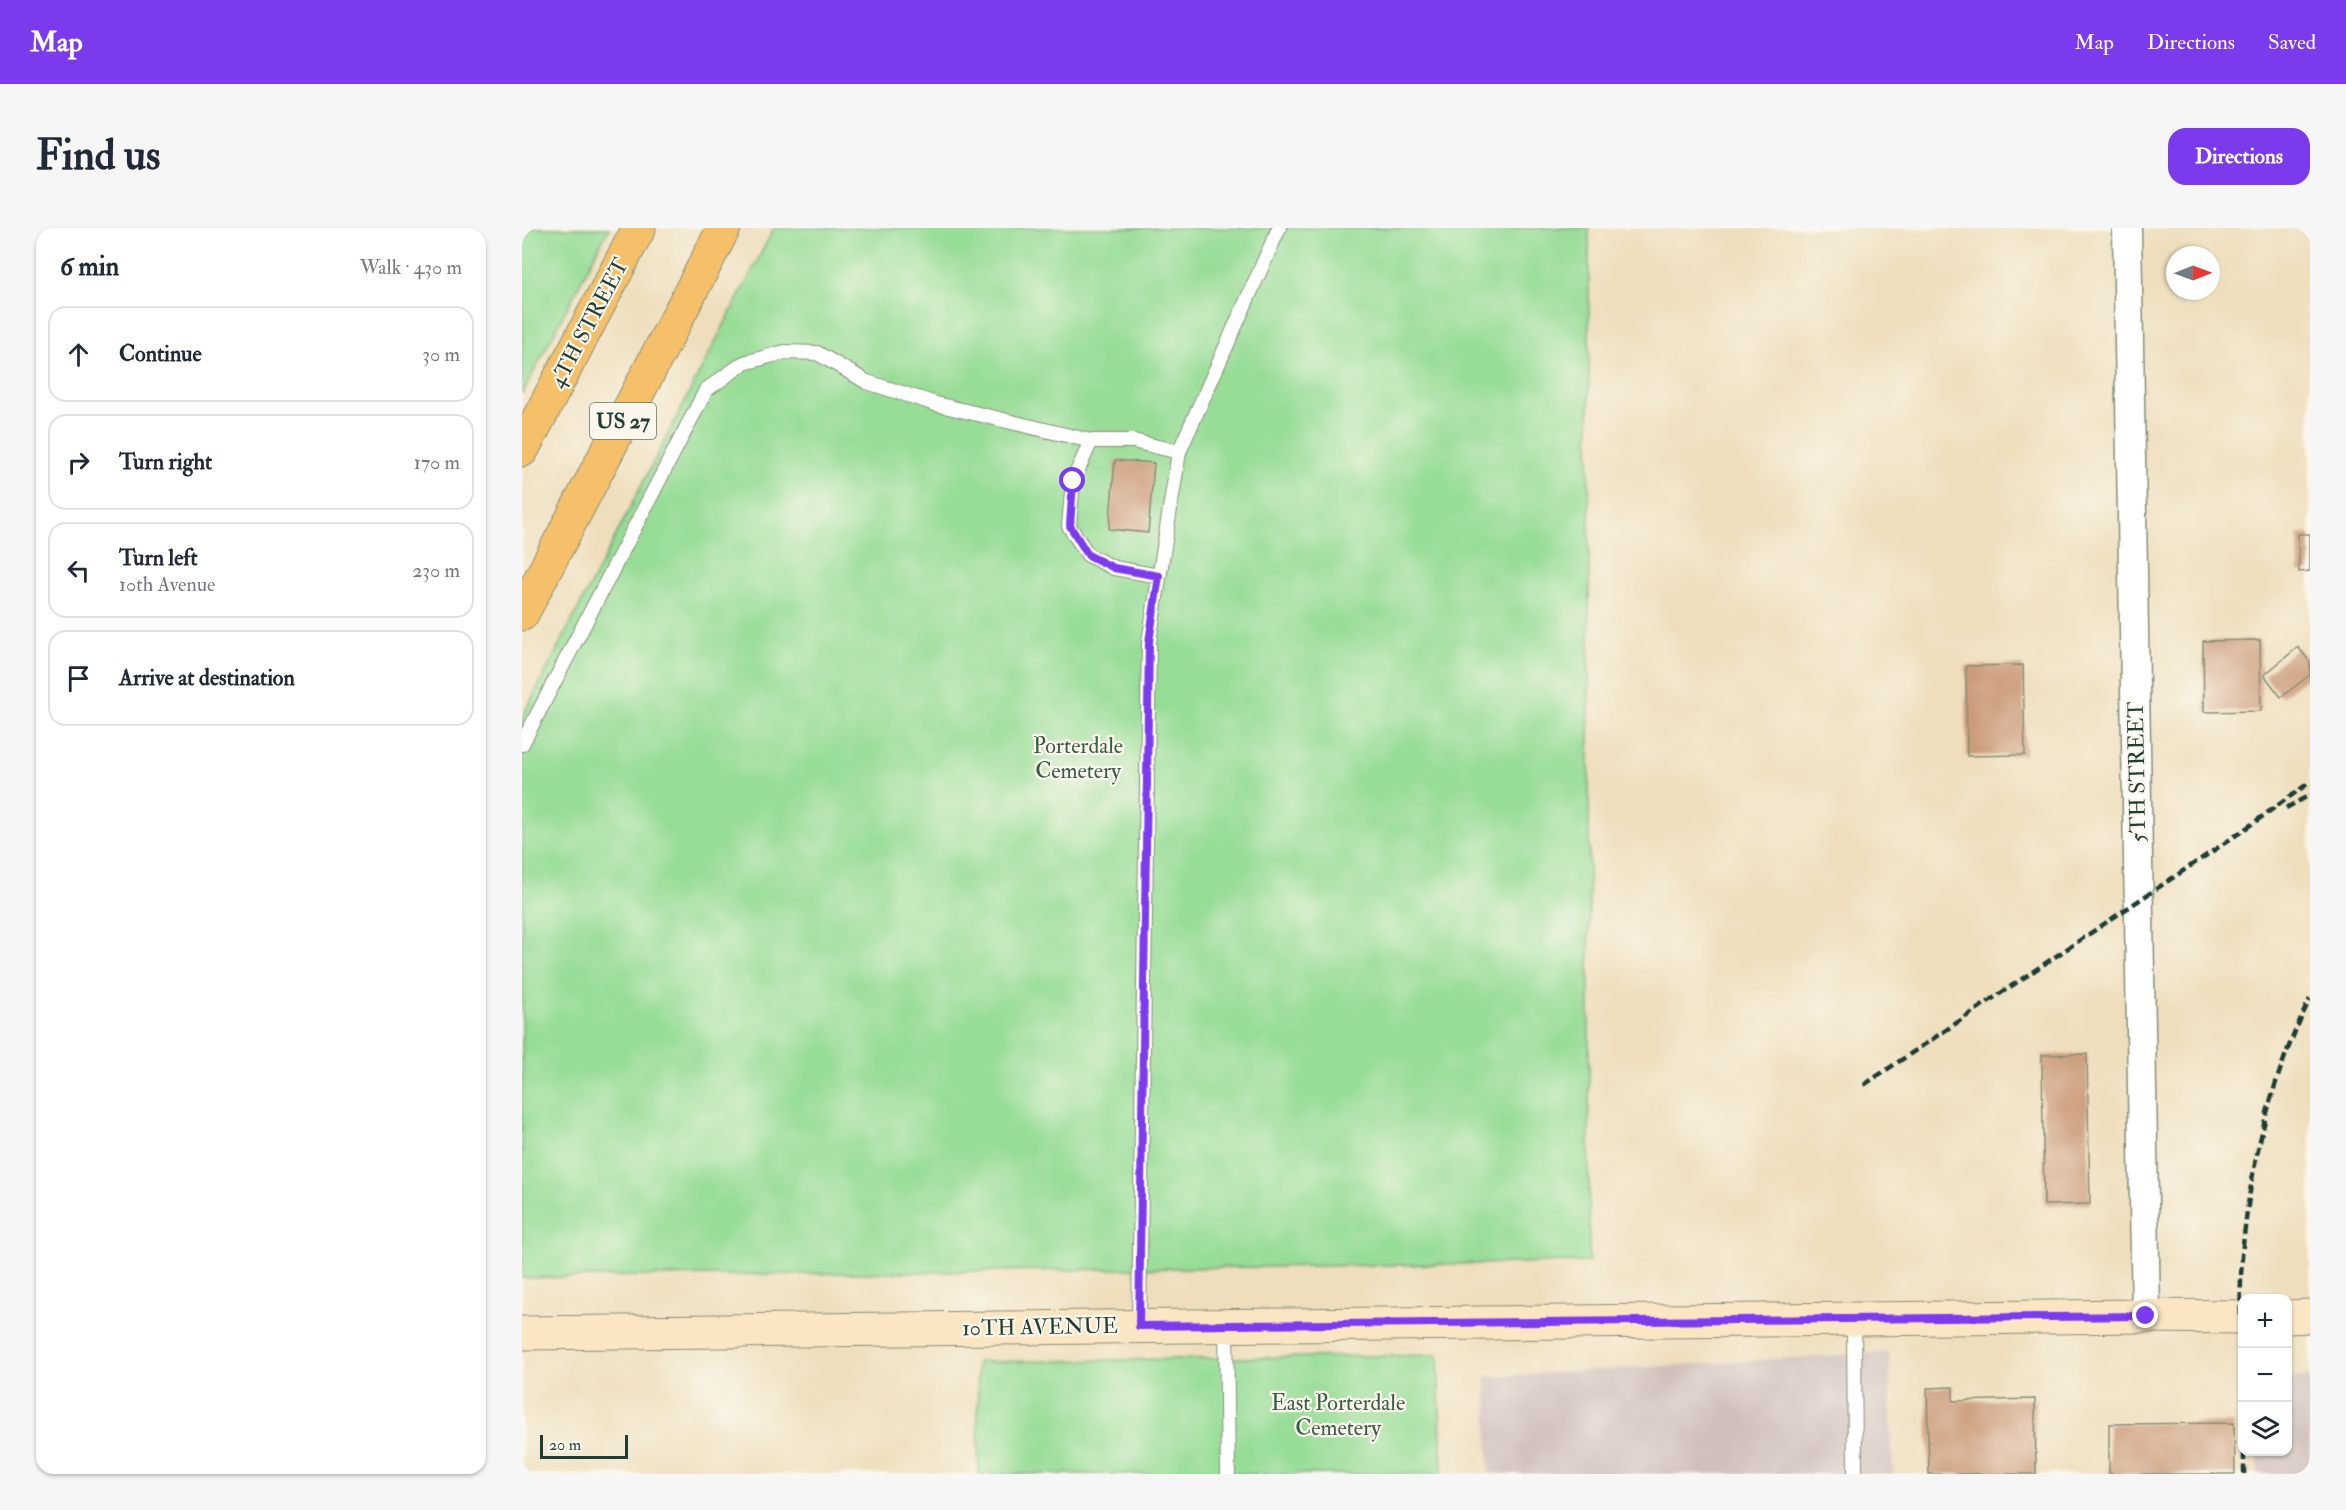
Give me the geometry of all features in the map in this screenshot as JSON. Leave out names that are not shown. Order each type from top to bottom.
[{"type":"highway","name":"4TH STREET","points":[[522,450],[639,228]]},
{"type":"highway","name":"US 27","points":[[522,614],[724,228]]},
{"type":"main road","name":"10TH AVENUE","points":[[522,1333],[2146,1316],[2238,1317]]},
{"type":"main road","points":[[2292,1317],[2310,1316]]},
{"type":"street","name":"5TH STREET","points":[[2127,228],[2146,1316]]},
{"type":"lane","points":[[1139,1326],[1149,642],[1179,452],[1279,228]]},
{"type":"lane","points":[[522,744],[706,390],[744,363],[785,352],[817,353],[867,382],[936,404],[1091,441],[1133,441],[1179,452]]},
{"type":"lane","points":[[1091,441],[1073,481],[1070,526],[1088,555],[1114,568],[1159,576]]},
{"type":"lane","points":[[1854,1319],[1855,1474]]},
{"type":"lane","points":[[1227,1326],[1227,1474]]},
{"type":"shaded area","points":[[1889,1352],[1893,1474],[1489,1474],[1486,1377]]},
{"type":"shaded area","points":[[2310,1377],[2310,1474],[2258,1474],[2258,1456],[2292,1456],[2292,1378]]},
{"type":"green space","points":[[522,228],[609,228],[522,394]]},
{"type":"green space","name":"Porterdale Cemetery","points":[[774,228],[1589,228],[1589,1262],[522,1278],[522,718]]},
{"type":"green space","name":"East Porterdale Cemetery","points":[[1438,1355],[1442,1474],[979,1474],[977,1362]]},
{"type":"building","points":[[1115,460],[1154,463],[1148,533],[1109,529]]},
{"type":"building","points":[[2298,534],[2310,534],[2310,571],[2299,572]]},
{"type":"building","points":[[2260,640],[2261,711],[2204,712],[2203,641]]},
{"type":"building","points":[[2298,647],[2310,662],[2310,675],[2281,697],[2264,675]]},
{"type":"building","points":[[2023,665],[2025,755],[1967,756],[1966,666]]},
{"type":"building","points":[[2087,1054],[2090,1204],[2044,1205],[2042,1055]]},
{"type":"building","points":[[1953,1387],[1953,1401],[2035,1399],[2036,1474],[1929,1474],[1927,1388]]},
{"type":"building","points":[[2234,1423],[2235,1474],[2109,1474],[2109,1424]]},
{"type":"railway","points":[[1864,1085],[2238,834],[2310,782]]},
{"type":"railway","points":[[2286,808],[2310,795]]},
{"type":"railway","points":[[2242,1348],[2241,1272],[2244,1236],[2259,1144],[2285,1056],[2310,999]]},
{"type":"railway","points":[[2244,1456],[2244,1474]]},
{"type":"route","points":[[1073,481],[1070,526],[1088,555],[1114,568],[1159,576],[1149,642],[1139,1326],[2146,1316]]}]
